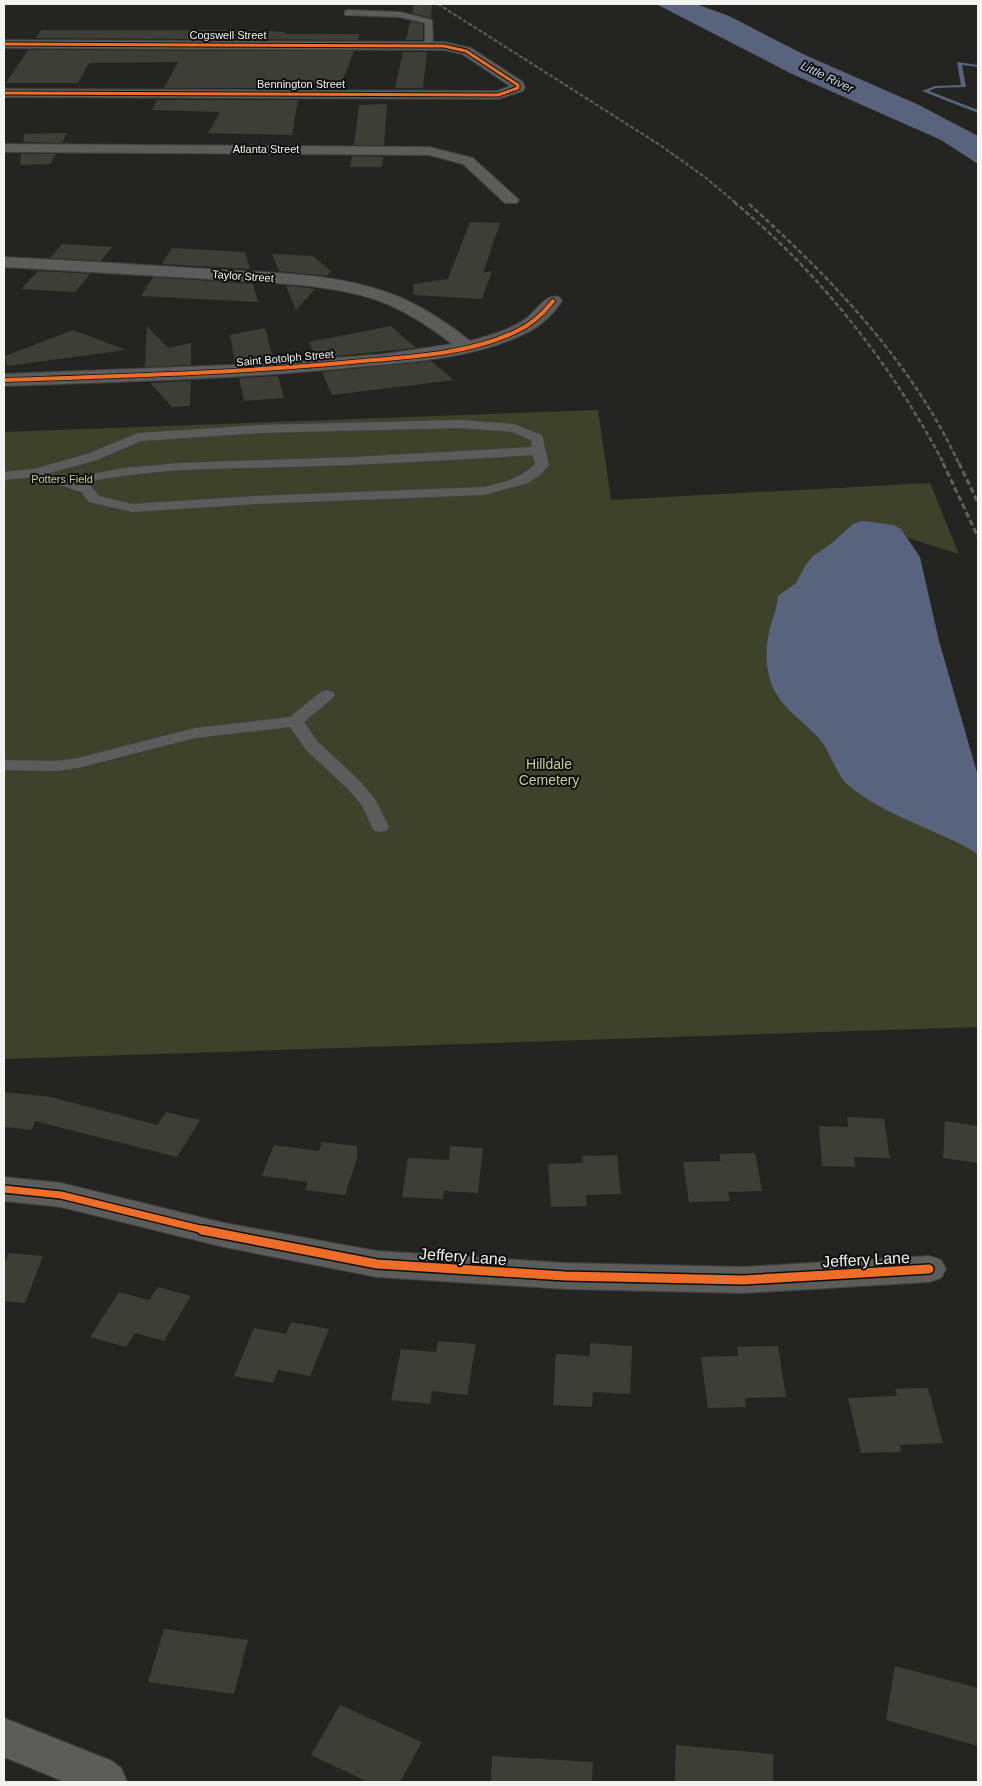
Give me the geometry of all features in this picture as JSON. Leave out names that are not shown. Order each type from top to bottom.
[{"type":"street","name":"Cogswell Street","points":[[4,44],[429,45],[452,47]]},
{"type":"street","name":"Bennington Street","points":[[4,93],[498,94],[507,93],[518,88],[518,85],[514,82],[466,51],[452,47]]},
{"type":"street","name":"Atlanta Street","points":[[4,148],[429,151],[468,161],[511,200]]},
{"type":"street","name":"Taylor Street","points":[[4,262],[268,278],[331,284],[380,296],[402,304],[427,316],[466,346]]},
{"type":"street","name":"Saint Botolph Street","points":[[4,380],[234,372],[412,357],[490,340],[520,330],[531,324],[553,301]]},
{"type":"street","name":"Jeffery Lane","points":[[4,1189],[62,1195],[224,1235],[377,1264],[565,1276],[743,1280],[928,1269]]},
{"type":"street","points":[[4,1737],[97,1775],[106,1782]]},
{"type":"lane","points":[[348,13],[398,14],[419,18],[429,22],[429,45]]},
{"type":"lane","points":[[4,476],[35,473],[92,457],[138,437],[249,429],[451,424],[491,425],[526,432],[537,438],[542,465],[533,475],[515,485],[484,491],[132,508],[94,499],[86,489],[35,473]]},
{"type":"lane","points":[[66,484],[98,476],[162,468],[406,460],[539,452]]},
{"type":"lane","points":[[4,765],[57,766],[71,764],[195,733],[295,721],[328,695]]},
{"type":"lane","points":[[295,721],[312,746],[354,785],[369,803],[380,827]]},
{"type":"green space","name":"Hilldale Cemetery","points":[[598,410],[611,500],[930,483],[959,554],[876,528],[978,829],[978,1027],[4,1059],[4,432]]},
{"type":"water","name":"Little River","points":[[656,4],[696,4],[729,16],[805,55],[919,105],[978,136],[978,164],[941,140],[790,73]]},
{"type":"water","points":[[862,521],[894,525],[901,529],[920,557],[939,641],[978,776],[978,855],[960,844],[880,807],[847,784],[839,774],[822,741],[786,707],[780,700],[771,682],[767,665],[767,646],[778,596],[796,583],[813,556],[832,543],[853,524]]},
{"type":"building","points":[[414,4],[432,4],[431,18],[412,13]]},
{"type":"building","points":[[410,21],[423,24],[423,40],[406,40]]},
{"type":"building","points":[[41,30],[248,30],[286,32],[285,34],[360,34],[358,40],[36,38]]},
{"type":"building","points":[[28,50],[354,51],[341,85],[302,85],[301,88],[164,88],[178,62],[89,63],[78,83],[6,83]]},
{"type":"building","points":[[403,52],[427,52],[423,88],[395,88]]},
{"type":"building","points":[[157,100],[298,100],[292,135],[208,133],[220,112],[152,110]]},
{"type":"building","points":[[387,104],[384,145],[354,145],[359,105]]},
{"type":"building","points":[[67,133],[62,143],[23,142],[24,134]]},
{"type":"building","points":[[21,154],[56,154],[50,164],[20,165]]},
{"type":"building","points":[[352,156],[383,157],[382,167],[350,167]]},
{"type":"building","points":[[470,222],[500,223],[483,273],[492,271],[482,299],[414,295],[413,284],[448,279]]},
{"type":"building","points":[[62,244],[112,247],[101,261],[50,258]]},
{"type":"building","points":[[172,248],[245,252],[250,269],[162,264]]},
{"type":"building","points":[[272,254],[313,256],[331,271],[327,276],[279,271]]},
{"type":"building","points":[[38,271],[90,274],[75,292],[21,289]]},
{"type":"building","points":[[153,277],[253,284],[258,302],[141,296]]},
{"type":"building","points":[[286,286],[300,287],[315,289],[296,310]]},
{"type":"building","points":[[147,326],[168,348],[191,343],[191,365],[145,367]]},
{"type":"building","points":[[391,326],[416,348],[316,358],[309,342]]},
{"type":"building","points":[[265,328],[274,361],[235,363],[230,335]]},
{"type":"building","points":[[73,330],[126,350],[7,366],[5,356]]},
{"type":"building","points":[[431,361],[454,380],[332,395],[322,372]]},
{"type":"building","points":[[278,376],[284,398],[244,401],[239,378]]},
{"type":"building","points":[[191,381],[190,406],[172,407],[150,383]]},
{"type":"building","points":[[4,1092],[51,1097],[157,1125],[166,1112],[200,1120],[177,1157],[35,1121],[32,1130],[4,1127]]},
{"type":"building","points":[[847,1117],[884,1119],[890,1158],[854,1157],[855,1167],[822,1166],[819,1126],[848,1127]]},
{"type":"building","points":[[945,1121],[978,1126],[978,1163],[943,1158]]},
{"type":"building","points":[[322,1142],[357,1146],[357,1158],[345,1195],[305,1190],[308,1182],[262,1176],[274,1145],[319,1151]]},
{"type":"building","points":[[450,1146],[483,1148],[478,1193],[444,1191],[443,1199],[402,1197],[408,1158],[449,1160]]},
{"type":"building","points":[[755,1153],[762,1191],[728,1192],[730,1201],[689,1202],[683,1162],[721,1161],[719,1154]]},
{"type":"building","points":[[617,1155],[621,1194],[586,1195],[587,1206],[551,1207],[548,1164],[583,1163],[582,1156]]},
{"type":"building","points":[[8,1253],[43,1256],[25,1303],[4,1301],[4,1265]]},
{"type":"building","points":[[158,1287],[191,1296],[164,1341],[135,1333],[126,1347],[90,1337],[119,1292],[149,1300]]},
{"type":"building","points":[[291,1322],[329,1329],[310,1376],[278,1370],[273,1383],[234,1376],[254,1328],[286,1334]]},
{"type":"building","points":[[438,1341],[476,1344],[467,1395],[432,1391],[430,1404],[391,1400],[401,1349],[436,1352]]},
{"type":"building","points":[[590,1343],[632,1346],[630,1394],[593,1392],[592,1407],[553,1405],[556,1354],[590,1356]]},
{"type":"building","points":[[778,1346],[786,1397],[745,1398],[746,1407],[708,1408],[701,1357],[738,1356],[737,1347]]},
{"type":"building","points":[[928,1388],[943,1443],[900,1445],[901,1452],[861,1453],[848,1398],[897,1396],[895,1389]]},
{"type":"building","points":[[164,1629],[248,1640],[234,1694],[148,1682]]},
{"type":"building","points":[[895,1666],[978,1688],[978,1746],[886,1720]]},
{"type":"building","points":[[340,1705],[422,1742],[400,1782],[368,1782],[311,1755]]},
{"type":"building","points":[[676,1745],[773,1754],[773,1782],[675,1782]]},
{"type":"building","points":[[492,1756],[593,1762],[592,1782],[491,1782]]},
{"type":"waterway","points":[[978,66],[959,63],[964,86],[935,87],[924,91],[978,112]]},
{"type":"railway","points":[[438,4],[663,147],[706,178],[736,203]]},
{"type":"railway","points":[[734,202],[796,259],[852,322],[901,391],[944,464]]},
{"type":"railway","points":[[749,204],[780,232],[839,292],[894,356],[940,427],[959,464]]},
{"type":"railway","points":[[943,463],[978,537]]},
{"type":"railway","points":[[959,463],[978,503]]},
{"type":"cycle path","points":[[4,44],[444,46],[466,51],[518,85],[518,88],[498,95],[4,93]]},
{"type":"cycle path","points":[[4,380],[259,370],[428,354],[489,341],[515,332],[533,321],[553,301]]},
{"type":"cycle path","points":[[4,1189],[61,1195],[224,1235],[377,1264],[565,1276],[743,1280],[929,1269]]},
{"type":"park label","name":"Potters Field","points":[[62,479]]}]
